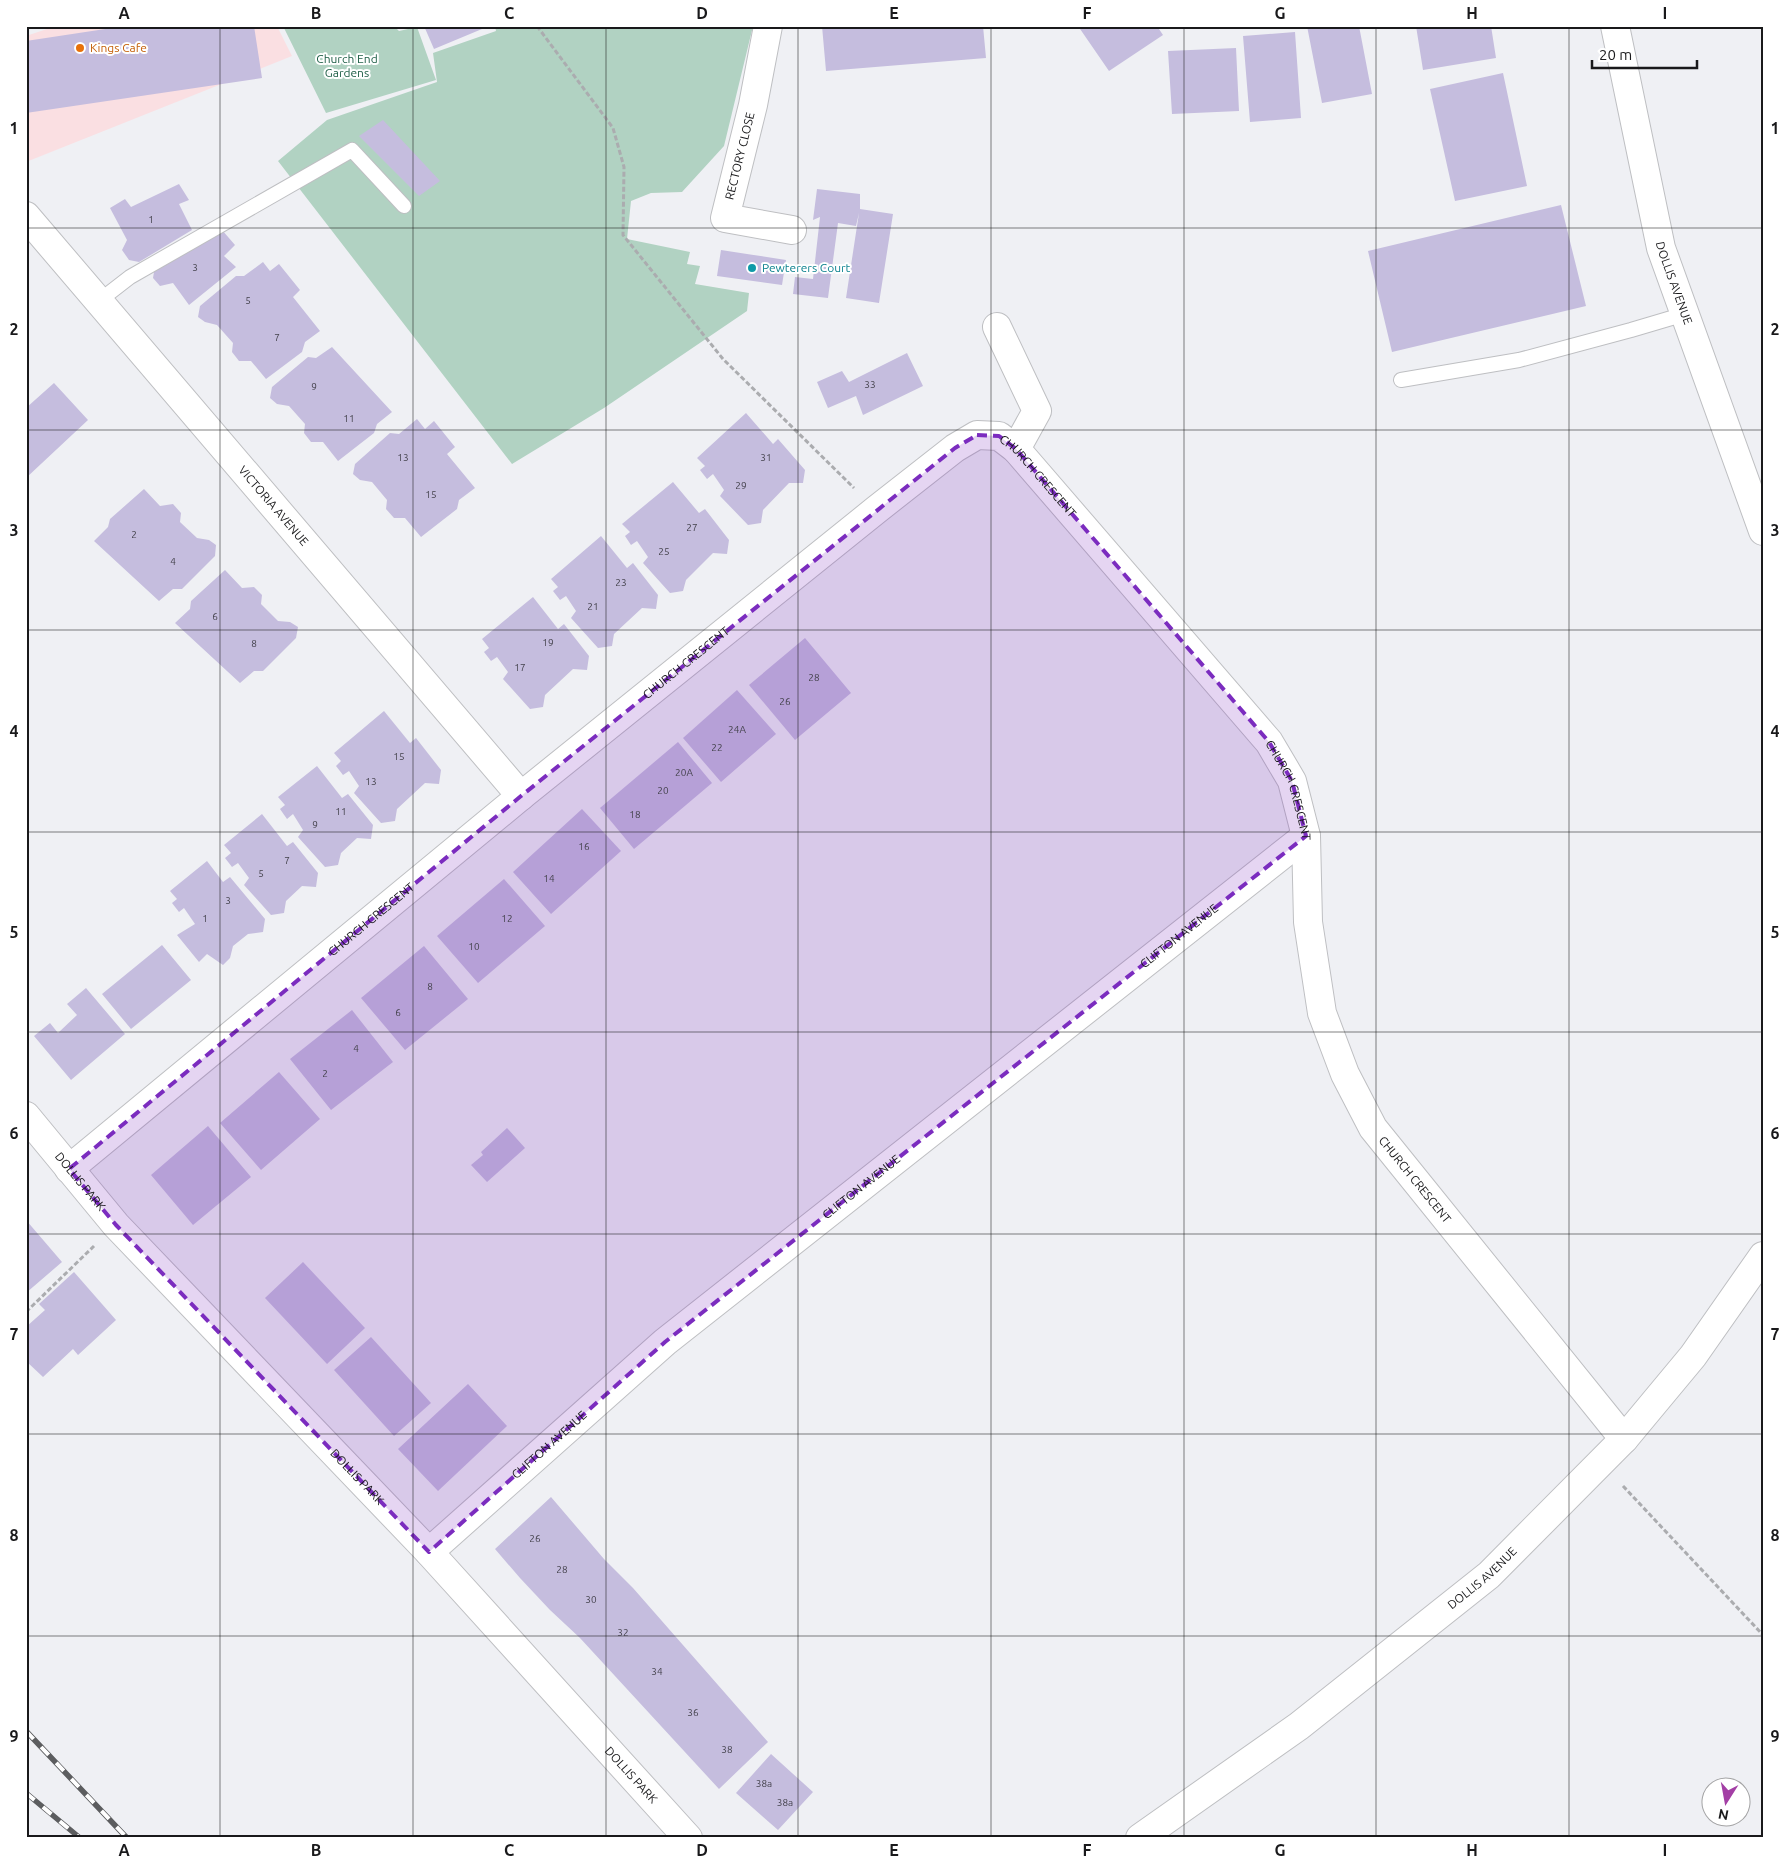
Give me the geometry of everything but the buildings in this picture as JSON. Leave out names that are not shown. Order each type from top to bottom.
[{"type":"street","name":"RECTORY CLOSE","points":[[768,26],[754,105],[725,218],[792,230]]},
{"type":"street","name":"DOLLIS AVENUE","points":[[1615,26],[1661,248],[1763,531]]},
{"type":"street","name":"VICTORIA AVENUE","points":[[26,216],[522,796]]},
{"type":"street","points":[[997,327],[1037,411],[1016,449]]},
{"type":"street","name":"CHURCH CRESCENT","points":[[69,1169],[522,796],[876,510],[955,448],[976,435],[999,436],[1016,449],[1269,742],[1292,781],[1306,836],[1308,922],[1322,1013],[1345,1074],[1369,1120],[1386,1144],[1624,1438]]},
{"type":"street","name":"CLIFTON AVENUE","points":[[429,1552],[665,1342],[1306,836]]},
{"type":"street","name":"DOLLIS PARK","points":[[26,1116],[116,1226],[429,1552],[688,1838]]},
{"type":"street","name":"DOLLIS AVENUE","points":[[1140,1838],[1299,1726],[1489,1576],[1624,1438],[1693,1356],[1763,1256]]},
{"type":"lane","points":[[98,301],[130,277],[352,150],[404,206]]},
{"type":"lane","points":[[1401,380],[1519,360],[1684,314]]},
{"type":"path","points":[[537,26],[613,128],[624,167],[623,235],[723,358],[876,510]]},
{"type":"path","points":[[26,1312],[116,1226]]},
{"type":"path","points":[[1601,1462],[1763,1635]]},
{"type":"highlighted area","points":[[977,435],[999,436],[1016,449],[1269,742],[1292,781],[1306,836],[665,1342],[429,1552],[116,1225],[69,1169],[521,796],[955,448]]},
{"type":"shaded area","points":[[56,26],[277,26],[292,56],[26,162],[26,36]]},
{"type":"green space","name":"Church End Gardens","points":[[283,26],[394,26],[399,31],[417,27],[436,80],[326,113]]},
{"type":"green space","points":[[495,26],[753,26],[724,146],[682,192],[651,193],[631,201],[627,239],[690,252],[687,264],[700,266],[695,284],[749,293],[747,311],[604,408],[512,464],[278,161],[327,120],[437,82],[433,53],[496,31]]},
{"type":"railway","points":[[26,1731],[127,1838]]},
{"type":"railway","points":[[26,1793],[80,1838]]},
{"type":"place","name":"Kings Cafe","points":[[80,48]]},
{"type":"place","name":"Pewterers Court","points":[[752,268]]}]
